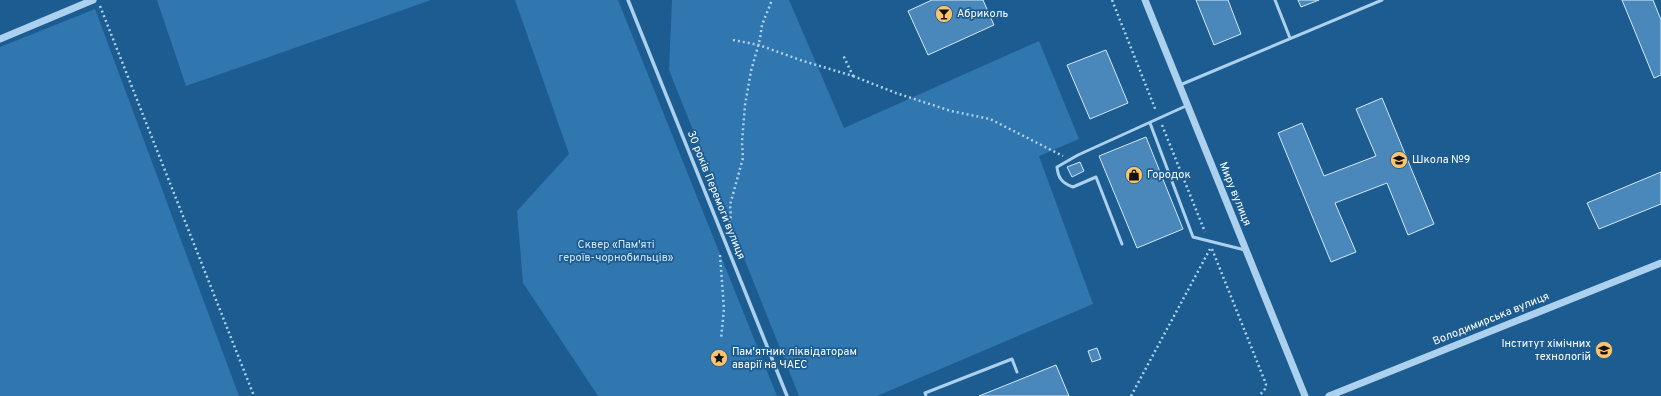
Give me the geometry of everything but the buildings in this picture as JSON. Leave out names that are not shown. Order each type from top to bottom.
[{"type":"street","points":[[0,39],[94,0]]},
{"type":"street","name":"30 років Перемоги вулиця","points":[[628,0],[787,396]]},
{"type":"street","name":"Миру вулиця","points":[[1145,0],[1305,396]]},
{"type":"street","name":"Володимирська вулиця","points":[[1329,396],[1661,263]]},
{"type":"lane","points":[[1275,0],[1290,38]]},
{"type":"lane","points":[[1180,86],[1375,1],[1382,0]]},
{"type":"lane","points":[[1122,244],[1096,177],[1073,187],[1065,184],[1058,176],[1057,167],[1069,159],[1188,105]]},
{"type":"lane","points":[[1150,123],[1193,237],[1246,251]]},
{"type":"lane","points":[[926,396],[925,393],[1012,358],[1017,372]]},
{"type":"path","points":[[98,0],[254,396]]},
{"type":"path","points":[[727,233],[731,216],[730,205],[743,158],[742,142],[745,105],[751,71],[762,25],[772,0]]},
{"type":"path","points":[[1112,0],[1209,241]]},
{"type":"path","points":[[733,40],[758,45],[803,61],[853,76],[951,112],[990,119],[1069,159]]},
{"type":"path","points":[[843,55],[853,76]]},
{"type":"path","points":[[1132,396],[1211,247],[1266,384],[1266,389],[1259,396]]},
{"type":"path","points":[[720,248],[724,309],[720,338]]},
{"type":"green space","points":[[157,0],[431,0],[186,86]]},
{"type":"green space","name":"Сквер «Пам'яті героїв-чорнобильців»","points":[[515,0],[618,0],[777,396],[598,396],[523,283],[517,211],[569,154]]},
{"type":"green space","points":[[672,0],[789,0],[844,128],[1039,41],[1079,139],[1039,156],[1093,304],[877,396],[799,396],[669,70]]},
{"type":"green space","points":[[95,9],[239,396],[0,396],[0,47]]},
{"type":"place","name":"Абриколь","points":[[944,14]]},
{"type":"place","name":"Школа №9","points":[[1399,160]]},
{"type":"place","name":"Городок","points":[[1134,175]]},
{"type":"place","name":"Інститут хімічних технологій","points":[[1604,350]]},
{"type":"place","name":"Пам'ятник ліквідаторам аварії на ЧАЕС","points":[[719,358]]}]
